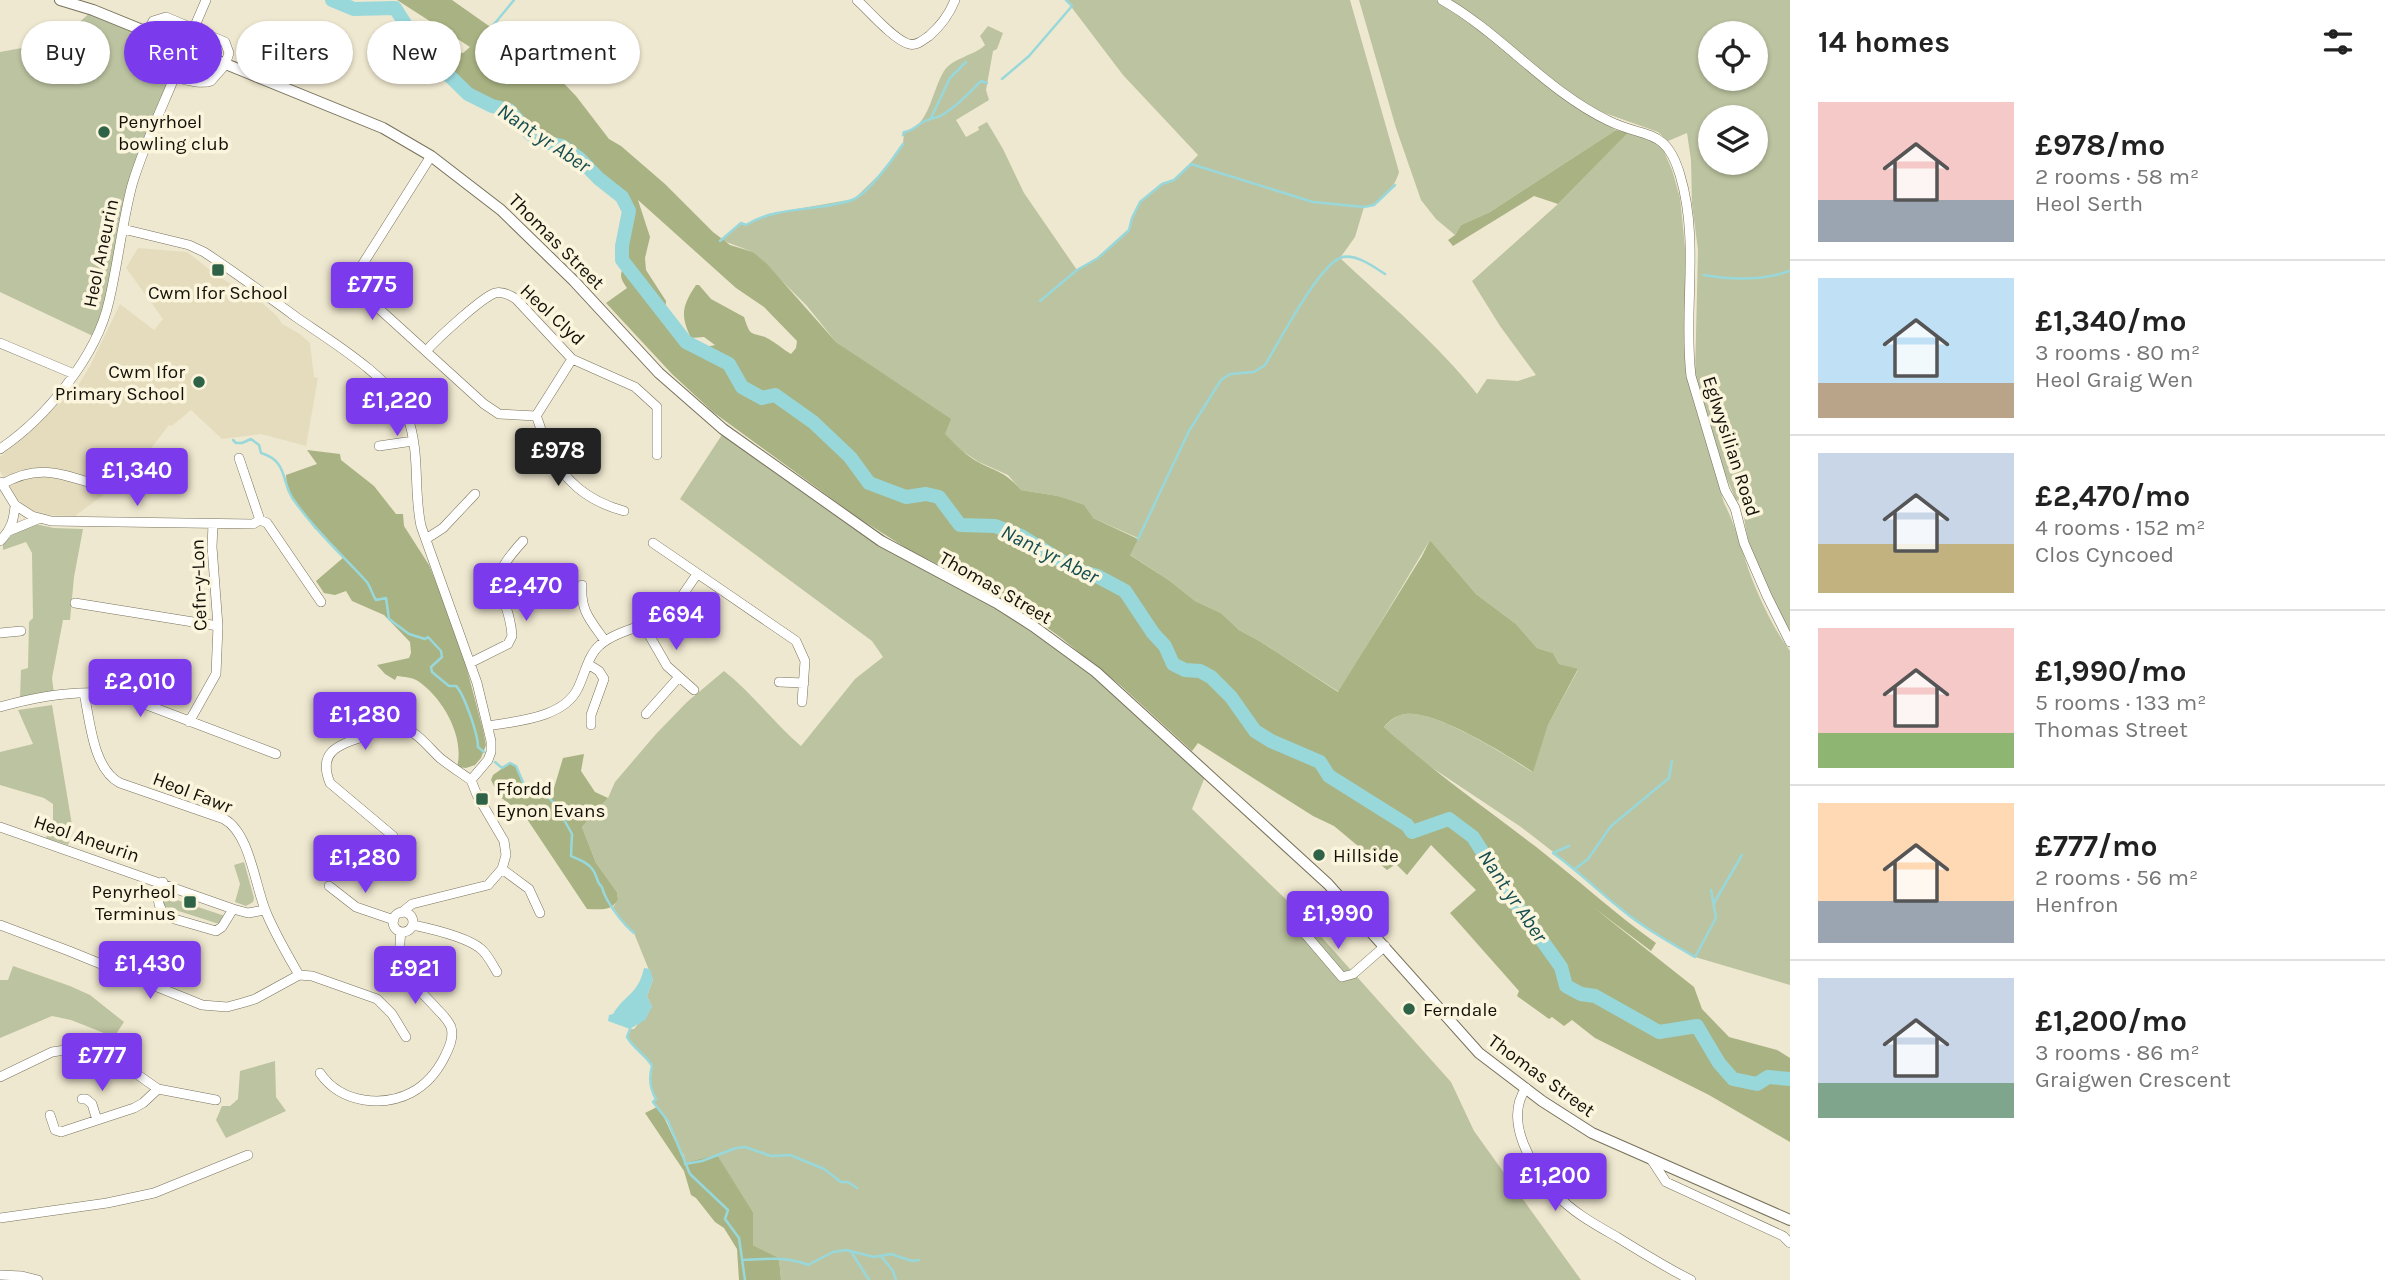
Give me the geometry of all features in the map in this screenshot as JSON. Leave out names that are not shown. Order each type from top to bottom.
[{"type":"main road","name":"Thomas Street","points":[[60,0],[124,23]]},
{"type":"main road","name":"Thomas Street","points":[[222,64],[383,128],[431,156],[477,190],[528,234],[659,373],[723,429],[881,541],[997,603],[1096,672],[1328,884],[1479,1053],[1526,1088],[1592,1133],[1790,1220]]},
{"type":"street","points":[[197,21],[206,0]]},
{"type":"street","points":[[858,0],[889,31],[909,44],[919,43],[935,30],[948,17],[955,0]]},
{"type":"street","name":"Eglwysilian Road","points":[[1442,0],[1577,103],[1612,123],[1657,137],[1665,143],[1680,175],[1690,237],[1688,358],[1691,376],[1744,543],[1766,596],[1790,642]]},
{"type":"street","points":[[153,21],[166,17],[175,21]]},
{"type":"street","points":[[222,41],[229,53],[222,68]]},
{"type":"street","name":"Heol Aneurin","points":[[0,449],[57,398],[74,374],[102,323],[109,303],[132,186],[172,84]]},
{"type":"street","points":[[431,156],[359,270],[358,279],[365,296],[493,411],[511,416],[536,416]]},
{"type":"street","points":[[123,229],[167,239],[204,252],[377,376],[403,406],[417,465],[418,515],[470,663],[492,746],[490,755],[471,780]]},
{"type":"street","name":"Heol Clyd","points":[[426,351],[492,295],[500,292],[516,299],[572,359],[635,387],[657,407],[657,455]]},
{"type":"street","points":[[0,343],[74,374]]},
{"type":"street","points":[[536,416],[572,359]]},
{"type":"street","points":[[536,416],[547,446],[565,474],[586,497],[624,511]]},
{"type":"street","points":[[379,446],[413,441]]},
{"type":"street","points":[[239,458],[260,520],[267,523],[321,602]]},
{"type":"street","points":[[94,484],[46,471],[1,482],[15,505],[38,519],[51,521],[253,524],[260,520]]},
{"type":"street","points":[[426,539],[443,528],[475,494]]},
{"type":"street","points":[[0,541],[9,531],[14,519],[15,505]]},
{"type":"street","points":[[9,531],[38,519]]},
{"type":"street","name":"Cefn-y-Lon","points":[[189,722],[216,674],[218,626],[212,547],[213,524]]},
{"type":"street","points":[[470,663],[508,644],[512,636],[497,582],[501,568],[518,542]]},
{"type":"street","points":[[653,543],[796,641],[806,661],[802,702]]},
{"type":"street","points":[[488,726],[517,721],[564,706],[577,691],[593,652],[605,641],[671,612],[697,574]]},
{"type":"street","points":[[582,585],[581,600],[584,611],[605,641]]},
{"type":"street","points":[[75,603],[218,626]]},
{"type":"street","points":[[644,626],[663,659],[694,690]]},
{"type":"street","points":[[0,633],[21,631]]},
{"type":"street","points":[[588,664],[599,671],[604,680],[591,715],[591,725]]},
{"type":"street","points":[[646,714],[679,677]]},
{"type":"street","points":[[779,682],[804,683]]},
{"type":"street","points":[[0,707],[29,699],[106,692],[126,697],[276,754]]},
{"type":"street","name":"Heol Fawr","points":[[84,693],[97,753],[106,772],[120,783],[233,825],[242,839],[265,910],[299,975]]},
{"type":"street","points":[[394,836],[330,783],[326,762],[332,750],[340,744],[383,730],[403,728],[471,780],[503,841],[506,855],[502,869],[488,885],[408,906],[394,920],[394,926],[401,932],[408,931],[421,903]]},
{"type":"street","name":"Heol Aneurin","points":[[0,827],[163,882],[233,909],[248,913],[265,910]]},
{"type":"street","points":[[502,869],[529,889],[540,912]]},
{"type":"street","points":[[163,882],[158,898],[164,916],[216,931],[227,922],[233,909]]},
{"type":"street","points":[[328,886],[356,907],[394,920]]},
{"type":"street","points":[[401,913],[407,913],[412,921],[473,944],[484,952],[497,972]]},
{"type":"street","points":[[1295,922],[1342,977],[1353,974],[1385,946]]},
{"type":"street","points":[[0,925],[202,1005],[227,1007],[256,999],[299,975],[312,976],[377,999],[392,1014],[406,1037]]},
{"type":"street","points":[[320,1073],[331,1087],[346,1096],[375,1101],[393,1099],[421,1088],[439,1068],[451,1042],[451,1026],[403,971],[399,950],[401,932]]},
{"type":"street","points":[[0,1077],[52,1052],[85,1047],[108,1054],[158,1089],[216,1100]]},
{"type":"street","points":[[1526,1088],[1516,1114],[1521,1137],[1555,1194],[1599,1227],[1691,1280]]},
{"type":"street","points":[[50,1115],[55,1130],[61,1132],[143,1103],[158,1089]]},
{"type":"street","points":[[82,1100],[86,1099],[92,1104],[97,1120]]},
{"type":"street","points":[[0,1218],[107,1203],[154,1193],[248,1155]]},
{"type":"street","points":[[1651,1158],[1666,1182],[1783,1236],[1790,1243]]},
{"type":"street","points":[[0,1275],[38,1280]]},
{"type":"shaded area","name":"Cwm Ifor Primary School","points":[[138,248],[187,252],[218,276],[261,302],[282,324],[310,343],[314,377],[318,378],[306,446],[261,434],[222,439],[191,410],[172,426],[169,425],[149,451],[129,470],[125,469],[110,490],[75,516],[42,515],[24,506],[16,498],[0,471],[0,457],[61,401],[71,397],[90,366],[120,304],[154,330],[163,319],[126,268]]},
{"type":"green space","points":[[397,0],[452,0],[482,21],[475,21],[475,84],[564,84],[609,139],[665,184],[713,232],[730,245],[753,252],[767,264],[836,342],[951,419],[945,434],[966,454],[1007,477],[1021,490],[1058,496],[1084,505],[1093,518],[1138,539],[1130,555],[1195,601],[1221,613],[1239,630],[1338,692],[1430,540],[1476,594],[1516,624],[1537,648],[1553,653],[1559,664],[1578,669],[1548,725],[1533,772],[1471,735],[1435,719],[1406,714],[1394,718],[1384,727],[1656,943],[1651,951],[1593,907],[1694,987],[1702,1009],[1729,1037],[1777,1050],[1790,1058],[1790,1142],[1709,1095],[1595,1038],[1572,1020],[1564,1026],[1552,1017],[1549,1019],[1517,996],[1519,991],[1450,913],[1476,890],[1431,845],[1407,875],[1396,864],[1387,870],[1334,826],[1313,816],[1198,743],[1192,751],[1120,685],[1031,616],[906,548],[857,517],[713,412],[672,374],[606,303],[627,288],[621,274],[625,264],[622,260],[622,246],[629,211],[622,197],[562,146],[544,142],[530,134],[509,110],[492,106],[468,94],[458,84],[461,84],[463,53],[470,47],[461,41],[461,21],[430,21]],"holes":[[[638,200],[736,288],[764,307],[797,341],[791,354],[767,338],[752,333],[744,317],[711,299],[699,285],[696,285],[685,305],[685,323],[691,338],[704,337],[715,345],[698,346],[680,335],[665,316],[666,301],[646,270],[645,258],[650,237]]]},
{"type":"green space","points":[[1066,0],[1350,0],[1399,172],[1386,194],[1364,207],[1355,237],[1340,258],[1428,340],[1477,394],[1487,379],[1518,381],[1536,375],[1500,326],[1472,281],[1558,204],[1628,133],[1651,139],[1662,147],[1680,198],[1686,257],[1691,387],[1724,503],[1749,571],[1767,612],[1790,651],[1790,985],[1695,957],[1660,937],[1619,908],[1521,827],[1422,761],[1384,727],[1403,714],[1436,719],[1506,755],[1532,772],[1548,725],[1578,670],[1559,664],[1553,653],[1537,648],[1516,624],[1476,594],[1430,540],[1339,692],[1239,630],[1221,613],[1195,601],[1129,554],[1138,538],[1093,518],[1070,501],[1058,496],[1021,490],[1008,475],[962,451],[871,366],[836,342],[807,306],[753,252],[721,240],[741,223],[746,225],[768,214],[854,199],[887,167],[903,144],[904,132],[912,129],[924,116],[948,66],[985,45],[980,36],[988,26],[1003,33],[997,49],[993,51],[986,90],[989,100],[956,120],[966,137],[987,122],[1024,193],[1077,270],[1098,258],[1129,230],[1140,202],[1162,184],[1174,180],[1198,155],[1123,75]]},
{"type":"green space","points":[[1359,0],[1436,0],[1453,9],[1552,88],[1616,130],[1490,212],[1461,225],[1455,235],[1436,219],[1421,200],[1396,128]]},
{"type":"green space","points":[[1448,0],[1790,0],[1790,632],[1767,590],[1750,546],[1744,516],[1752,505],[1736,500],[1719,460],[1695,376],[1698,250],[1687,133],[1668,141],[1658,132],[1599,111],[1569,94]]},
{"type":"green space","points":[[93,10],[124,23],[124,84],[172,84],[132,186],[109,303],[95,337],[0,292],[0,52],[21,48],[21,84],[110,84],[110,21],[81,21]]},
{"type":"green space","points":[[1616,130],[1628,133],[1558,204],[1534,196],[1453,246],[1448,240],[1461,225],[1490,212]]},
{"type":"green space","points":[[727,427],[904,549],[1078,654],[1209,767],[1192,809],[1300,913],[1451,1082],[1474,1131],[1581,1280],[781,1280],[779,1258],[753,1245],[753,1212],[717,1156],[685,1164],[684,1155],[676,1145],[668,1121],[653,1102],[656,1099],[651,1083],[652,1066],[627,1037],[630,1029],[634,1029],[652,1007],[647,996],[653,980],[634,933],[625,926],[613,907],[618,900],[617,892],[596,863],[582,827],[608,798],[615,782],[656,734],[687,702],[724,671],[801,746],[855,679],[883,657],[872,641],[680,499]]},
{"type":"green space","points":[[307,450],[340,454],[341,460],[374,486],[396,514],[403,514],[404,526],[429,565],[459,639],[486,745],[475,765],[457,767],[459,755],[455,731],[436,697],[418,681],[397,676],[395,680],[377,665],[409,658],[410,642],[384,615],[352,601],[346,591],[335,595],[324,593],[316,581],[344,557],[315,529],[287,490],[286,475],[317,464]]},
{"type":"green space","points":[[35,524],[83,529],[74,577],[70,620],[63,620],[52,678],[54,694],[20,698],[21,670],[28,668],[29,622],[33,618],[32,553],[26,542],[3,550],[3,544],[14,533]]},
{"type":"green space","points":[[52,705],[73,831],[68,845],[46,838],[53,820],[53,804],[44,798],[0,785],[0,752],[33,744],[18,710]]},
{"type":"green space","points":[[584,754],[581,771],[595,792],[608,798],[582,827],[596,863],[617,892],[618,900],[604,909],[587,909],[525,816],[499,796],[491,780],[493,775],[510,763],[516,766],[526,789],[537,789],[548,795],[554,788],[563,758]]},
{"type":"green space","points":[[244,862],[254,898],[253,902],[246,906],[235,902],[240,884],[234,865]]},
{"type":"green space","points":[[162,895],[225,916],[219,924],[163,906]]},
{"type":"green space","points":[[13,966],[90,995],[124,1022],[114,1037],[71,1020],[52,1016],[0,1038],[0,980],[8,980]]},
{"type":"green space","points":[[275,1061],[276,1097],[286,1111],[226,1138],[216,1120],[222,1106],[230,1106],[238,1099],[240,1071]]},
{"type":"green space","points":[[657,1107],[666,1120],[685,1163],[717,1155],[753,1212],[753,1245],[779,1258],[781,1280],[739,1280],[737,1249],[724,1228],[715,1222],[691,1195],[684,1171],[645,1113]]},
{"type":"water","points":[[644,968],[650,969],[653,980],[647,996],[652,1007],[645,1020],[630,1029],[608,1021],[609,1015],[613,1014],[638,984]]},
{"type":"waterway","name":"Nant yr Aber","points":[[332,0],[354,9],[395,8],[420,47],[468,94],[492,106],[509,110],[530,134],[544,142],[562,146],[580,159],[622,197],[629,211],[622,260],[686,342],[729,364],[742,387],[762,398],[775,395],[813,422],[850,457],[869,483],[906,497],[926,494],[939,497],[960,525],[995,526],[1021,536],[1076,570],[1097,576],[1125,591],[1165,646],[1173,664],[1185,670],[1200,671],[1211,677],[1231,697],[1255,731],[1271,741],[1320,762],[1329,776],[1407,825],[1412,832],[1449,819],[1473,837],[1511,897],[1561,967],[1566,986],[1581,994],[1595,996],[1659,1032],[1697,1026],[1719,1063],[1733,1079],[1757,1084],[1768,1077],[1790,1079]]},
{"type":"waterway","points":[[497,21],[514,0]]},
{"type":"waterway","points":[[1002,79],[1029,56],[1072,6],[1066,0]]},
{"type":"waterway","points":[[931,118],[950,78],[966,62]]},
{"type":"waterway","points":[[903,135],[904,132],[950,110],[981,81],[987,83]]},
{"type":"waterway","points":[[720,241],[741,223],[746,225],[772,214],[852,200],[873,184],[903,144]]},
{"type":"waterway","points":[[1040,301],[1077,270],[1098,258],[1129,230],[1140,202],[1162,184],[1174,180],[1191,164],[1313,202],[1364,207],[1374,205],[1395,185]]},
{"type":"waterway","points":[[1138,539],[1189,431],[1221,380],[1230,374],[1254,372],[1265,365],[1310,290],[1331,264],[1340,258],[1357,259],[1385,274]]},
{"type":"waterway","points":[[1704,275],[1748,278],[1790,271]]},
{"type":"waterway","points":[[233,440],[242,443],[251,439],[259,445],[261,453],[276,461],[283,472],[289,492],[301,510],[366,581],[376,600],[386,598],[389,619],[409,634],[425,639],[428,637],[441,651],[442,657],[431,667],[432,672],[449,686],[456,686],[459,690],[473,724],[478,747],[484,752]]},
{"type":"waterway","points":[[1575,869],[1588,859],[1611,826],[1669,778],[1672,761]]},
{"type":"waterway","points":[[495,762],[502,768],[510,763],[516,766],[526,789],[545,793],[557,807],[572,834],[571,856],[591,867],[611,905],[634,933]]},
{"type":"waterway","points":[[1569,846],[1553,853],[1630,916],[1695,957],[1716,918],[1711,890]]},
{"type":"waterway","points":[[1714,903],[1742,855]]},
{"type":"waterway","points":[[630,1029],[627,1037],[652,1066],[651,1083],[656,1099],[653,1102],[668,1121],[690,1174],[728,1210],[725,1219],[739,1238],[745,1280]]},
{"type":"waterway","points":[[685,1164],[745,1147],[771,1156],[790,1155],[824,1169],[841,1182],[848,1182],[857,1188]]},
{"type":"waterway","points":[[743,1260],[784,1259],[808,1265],[833,1252],[846,1250],[874,1257],[891,1254],[912,1261],[919,1260]]},
{"type":"waterway","points":[[852,1253],[869,1280]]},
{"type":"waterway","points":[[882,1257],[893,1271],[896,1280]]},
{"type":"place","name":"Penyrhoel bowling club","points":[[104,132]]},
{"type":"place","name":"Cwm Ifor School","points":[[218,270]]},
{"type":"place","name":"Cwm Ifor Primary School","points":[[199,382]]},
{"type":"place","name":"Ffordd Eynon Evans","points":[[482,799]]},
{"type":"place","name":"Hillside","points":[[1319,855]]},
{"type":"place","name":"Penyrheol Terminus","points":[[190,902]]},
{"type":"place","name":"Ferndale","points":[[1409,1009]]}]
